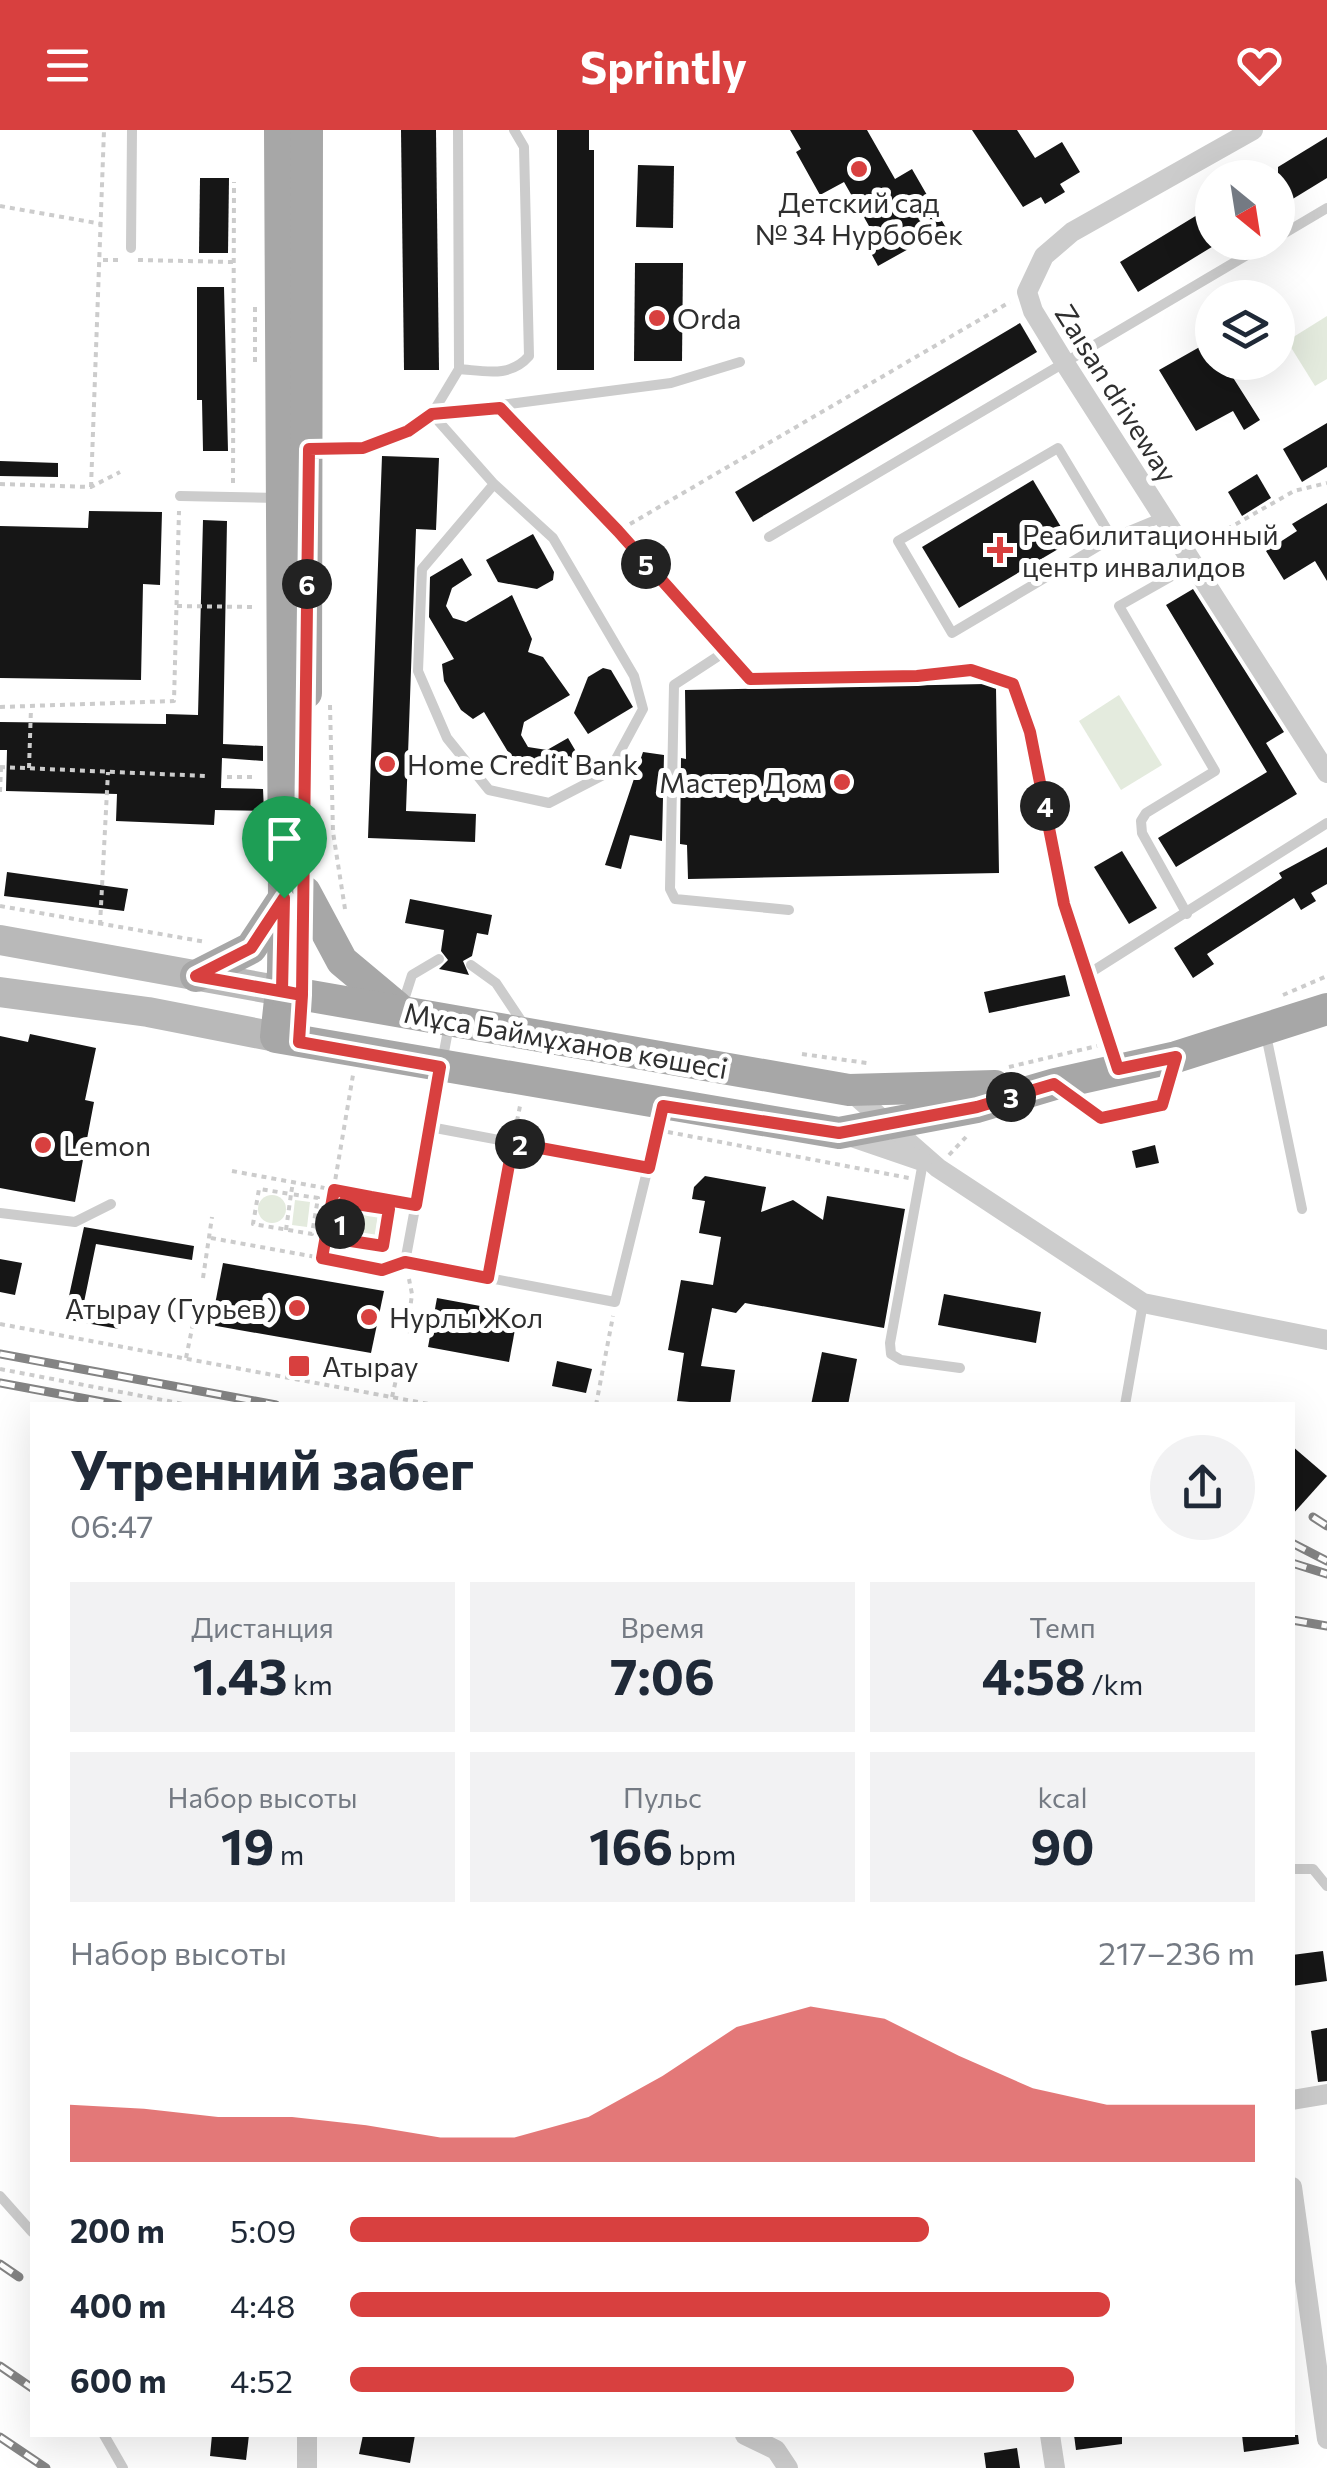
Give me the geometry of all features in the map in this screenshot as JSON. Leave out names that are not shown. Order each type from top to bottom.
[{"type":"main road","points":[[280,130],[283,498],[295,895],[342,961],[400,1010]]},
{"type":"main road","points":[[288,1039],[309,449],[307,130]]},
{"type":"main road","points":[[196,976],[251,948],[295,895]]},
{"type":"main road","points":[[7,945],[292,993]]},
{"type":"main road","points":[[1,992],[148,1012],[440,1067],[660,1118],[839,1133],[947,1112],[1054,1084],[1114,1056],[1176,1057],[1327,1009]]},
{"type":"main road","name":"Мұса Баймұханов көшесі","points":[[292,993],[849,1090],[1054,1084]]},
{"type":"street","points":[[1027,292],[1044,256],[1072,232],[1253,130]]},
{"type":"street","name":"Zaısan driveway","points":[[1027,292],[1033,310],[1066,365],[1163,517],[1322,750],[1327,773]]},
{"type":"street","points":[[849,1090],[888,1124],[927,1170]]},
{"type":"street","points":[[927,1170],[933,1132],[947,1112]]},
{"type":"street","points":[[839,1133],[927,1170],[1143,1302],[1327,1340]]},
{"type":"street","points":[[1295,2099],[1327,2094]]},
{"type":"street","points":[[1295,2209],[1327,2440]]},
{"type":"street","points":[[307,2437],[307,2468]]},
{"type":"street","points":[[749,2437],[776,2450],[788,2468]]},
{"type":"street","points":[[1050,2437],[1055,2468]]},
{"type":"lane","points":[[131,248],[132,130]]},
{"type":"lane","points":[[309,449],[363,448],[408,431],[432,414],[458,370],[458,130]]},
{"type":"lane","points":[[458,370],[506,372],[519,367],[528,356],[524,147],[514,130]]},
{"type":"lane","points":[[1295,228],[1327,208]]},
{"type":"lane","points":[[770,537],[1239,260]]},
{"type":"lane","points":[[432,414],[672,383],[740,362]]},
{"type":"lane","points":[[500,408],[618,531],[722,653],[750,679],[917,676],[971,670],[1013,684],[1022,700],[1064,904],[1114,1056]]},
{"type":"lane","points":[[432,414],[494,484],[553,538],[634,676],[642,709],[609,772],[549,803],[489,790],[446,738],[418,671],[422,569],[494,484]]},
{"type":"lane","points":[[1112,538],[1058,448],[898,541],[952,633],[1112,538],[1163,517]]},
{"type":"lane","points":[[180,496],[283,498]]},
{"type":"lane","points":[[1187,914],[1142,833],[1141,821],[1146,812],[1216,770],[1118,606],[1192,557]]},
{"type":"lane","points":[[722,653],[674,685],[670,889],[676,899],[790,910]]},
{"type":"lane","points":[[1085,976],[1327,823]]},
{"type":"lane","points":[[400,1010],[412,974],[439,959]]},
{"type":"lane","points":[[471,965],[496,984],[530,1034]]},
{"type":"lane","points":[[450,1019],[405,1262],[615,1302],[660,1118]]},
{"type":"lane","points":[[1264,1029],[1302,1209]]},
{"type":"lane","points":[[1054,1084],[1101,1118],[1162,1105],[1176,1057]]},
{"type":"lane","points":[[430,1127],[649,1168]]},
{"type":"lane","points":[[927,1170],[892,1354],[901,1360],[960,1368]]},
{"type":"lane","points":[[0,1213],[75,1222],[111,1204]]},
{"type":"lane","points":[[1125,1402],[1143,1302]]},
{"type":"lane","points":[[1295,1868],[1314,1869],[1324,1877],[1327,1886]]},
{"type":"lane","points":[[0,2196],[30,2230]]},
{"type":"lane","points":[[105,2437],[123,2468]]},
{"type":"path","points":[[91,487],[104,130]]},
{"type":"path","points":[[233,498],[234,182]]},
{"type":"path","points":[[0,206],[102,224]]},
{"type":"path","points":[[101,260],[233,262]]},
{"type":"path","points":[[618,531],[1027,292]]},
{"type":"path","points":[[0,484],[91,487],[120,472]]},
{"type":"path","points":[[1192,557],[1294,492],[1327,483]]},
{"type":"path","points":[[0,707],[174,701],[180,496]]},
{"type":"path","points":[[176,606],[256,607]]},
{"type":"path","points":[[29,768],[31,706]]},
{"type":"path","points":[[0,792],[1,767],[206,776]]},
{"type":"path","points":[[100,924],[108,772]]},
{"type":"path","points":[[227,776],[271,778]]},
{"type":"path","points":[[0,906],[219,944]]},
{"type":"path","points":[[1278,997],[1327,976]]},
{"type":"path","points":[[792,1053],[870,1064]]},
{"type":"path","points":[[1004,1068],[1114,1056]]},
{"type":"path","points":[[322,1258],[352,1075]]},
{"type":"path","points":[[488,1278],[520,1106]]},
{"type":"path","points":[[660,1118],[927,1170]]},
{"type":"path","points":[[232,1171],[416,1205]]},
{"type":"path","points":[[286,1230],[292,1182]]},
{"type":"path","points":[[259,1189],[291,1194],[318,1198],[312,1234],[253,1224],[259,1189]]},
{"type":"path","points":[[369,1206],[371,1197]]},
{"type":"path","points":[[344,1202],[369,1206],[389,1209],[383,1246],[338,1239],[344,1202]]},
{"type":"path","points":[[203,1278],[212,1217]]},
{"type":"path","points":[[211,1238],[382,1270],[405,1262],[412,1294],[406,1332]]},
{"type":"path","points":[[597,1402],[615,1302]]},
{"type":"path","points":[[186,1359],[195,1314]]},
{"type":"path","points":[[0,1324],[418,1402]]},
{"type":"path","points":[[392,1397],[401,1358]]},
{"type":"path","points":[[0,1369],[174,1402]]},
{"type":"shaded area","points":[[1327,316],[1327,379],[1315,386],[1295,354],[1295,336]]},
{"type":"shaded area","points":[[1119,695],[1162,765],[1121,790],[1079,721]]},
{"type":"shaded area","points":[[272,1195],[282,1199],[286,1209],[282,1219],[272,1223],[262,1219],[258,1209],[262,1199]]},
{"type":"shaded area","points":[[295,1200],[310,1202],[307,1227],[292,1225]]},
{"type":"shaded area","points":[[352,1211],[378,1215],[375,1237],[349,1233]]},
{"type":"building","points":[[401,130],[436,130],[439,370],[404,370]]},
{"type":"building","points":[[557,130],[589,130],[589,150],[594,150],[594,370],[557,370]]},
{"type":"building","points":[[790,130],[867,130],[895,179],[912,169],[946,228],[878,266],[859,231],[869,226],[844,182],[820,195],[796,152],[801,149]]},
{"type":"building","points":[[972,130],[1017,130],[1035,158],[1062,142],[1080,172],[1060,184],[1065,192],[1045,204],[1041,197],[1023,207]]},
{"type":"building","points":[[1327,137],[1327,178],[1295,198],[1295,160],[1289,160]]},
{"type":"building","points":[[638,165],[674,166],[673,228],[636,227]]},
{"type":"building","points":[[200,178],[229,178],[228,253],[199,253]]},
{"type":"building","points":[[1195,216],[1195,257],[1138,292],[1120,262]]},
{"type":"building","points":[[635,263],[683,263],[682,361],[634,361]]},
{"type":"building","points":[[197,287],[224,287],[228,451],[203,451],[202,400],[197,400]]},
{"type":"building","points":[[1020,323],[1037,352],[753,522],[735,492]]},
{"type":"building","points":[[1195,350],[1195,380],[1235,380],[1260,420],[1244,430],[1233,411],[1196,431],[1159,370]]},
{"type":"building","points":[[1327,423],[1327,467],[1302,482],[1283,449]]},
{"type":"building","points":[[382,456],[439,458],[436,530],[416,529],[406,811],[476,814],[475,842],[368,838]]},
{"type":"building","points":[[0,461],[58,463],[58,477],[0,476]]},
{"type":"building","points":[[1257,474],[1271,498],[1242,516],[1228,492]]},
{"type":"building","name":"Реабилитационный центр инвалидов","points":[[1033,480],[1070,542],[959,608],[922,547]]},
{"type":"building","points":[[1327,503],[1327,581],[1315,561],[1284,580],[1266,551],[1297,531],[1292,524]]},
{"type":"building","points":[[89,511],[162,512],[160,585],[143,584],[141,680],[0,678],[0,526],[88,528]]},
{"type":"building","points":[[203,520],[227,521],[223,744],[263,746],[263,761],[222,758],[221,788],[263,789],[264,811],[215,810],[214,825],[116,821],[117,794],[6,791],[7,750],[0,750],[0,722],[166,724],[166,714],[198,715]]},
{"type":"building","points":[[533,534],[554,572],[553,580],[537,589],[498,582],[486,560]]},
{"type":"building","points":[[462,558],[472,575],[452,588],[446,606],[453,618],[466,622],[512,595],[532,639],[528,652],[543,657],[570,695],[524,722],[521,735],[528,747],[547,750],[568,738],[578,755],[552,771],[538,768],[532,773],[527,765],[514,762],[484,712],[473,719],[461,710],[444,681],[442,664],[454,659],[429,617],[430,577]]},
{"type":"building","points":[[1193,589],[1284,732],[1266,743],[1297,794],[1176,867],[1158,838],[1267,772],[1166,605]]},
{"type":"building","points":[[603,668],[611,670],[633,707],[588,734],[574,713],[588,677]]},
{"type":"building","name":"Мастер Дом","points":[[985,684],[996,688],[999,873],[688,879],[687,845],[680,844],[681,758],[686,759],[685,690]]},
{"type":"building","points":[[643,752],[664,755],[662,841],[630,835],[621,869],[605,865]]},
{"type":"building","points":[[1327,847],[1327,884],[1311,893],[1316,901],[1301,910],[1294,898],[1207,954],[1214,964],[1193,978],[1174,948],[1282,878],[1279,873]]},
{"type":"building","points":[[1122,851],[1157,908],[1129,924],[1094,867]]},
{"type":"building","points":[[7,872],[128,889],[124,911],[4,896]]},
{"type":"building","points":[[410,899],[492,915],[488,935],[477,933],[472,956],[463,961],[469,975],[439,969],[448,960],[441,951],[444,930],[405,923]]},
{"type":"building","points":[[1065,975],[1070,996],[989,1013],[984,992]]},
{"type":"building","name":"Lemon","points":[[30,1034],[96,1048],[85,1100],[94,1102],[75,1202],[0,1188],[0,1036],[28,1042]]},
{"type":"building","points":[[1155,1145],[1159,1163],[1136,1168],[1132,1151]]},
{"type":"building","points":[[705,1176],[766,1187],[761,1212],[793,1200],[823,1220],[827,1196],[905,1209],[884,1328],[745,1303],[736,1313],[712,1308],[701,1366],[735,1370],[730,1402],[677,1401],[684,1353],[668,1350],[681,1280],[713,1285],[721,1237],[699,1233],[705,1201],[692,1199],[694,1187]]},
{"type":"building","points":[[84,1227],[194,1246],[192,1260],[96,1244],[83,1307],[121,1314],[119,1329],[64,1319]]},
{"type":"building","points":[[0,1259],[22,1263],[15,1295],[0,1292]]},
{"type":"building","name":"Атырау (Гурьев)","points":[[223,1263],[384,1291],[371,1353],[211,1325]]},
{"type":"building","points":[[944,1294],[1041,1312],[1036,1343],[938,1325]]},
{"type":"building","points":[[437,1298],[518,1313],[509,1362],[428,1347]]},
{"type":"building","points":[[822,1352],[857,1359],[849,1402],[812,1402]]},
{"type":"building","points":[[557,1361],[592,1369],[586,1393],[552,1386]]},
{"type":"building","points":[[1295,1449],[1327,1476],[1295,1512]]},
{"type":"building","points":[[1323,1951],[1327,1981],[1295,1986],[1295,1955]]},
{"type":"building","points":[[1327,2028],[1327,2081],[1318,2082],[1311,2031]]},
{"type":"building","points":[[1298,2435],[1299,2444],[1244,2452],[1242,2437]]},
{"type":"building","points":[[212,2437],[249,2437],[246,2460],[210,2456]]},
{"type":"building","points":[[363,2437],[415,2437],[410,2463],[359,2454]]},
{"type":"building","points":[[1074,2437],[1122,2437],[1122,2444],[1076,2450]]},
{"type":"building","points":[[1017,2448],[1020,2468],[986,2468],[984,2453]]},
{"type":"railway","points":[[0,1354],[260,1402]]},
{"type":"railway","points":[[0,1383],[103,1402]]},
{"type":"railway","points":[[1313,1517],[1327,1526]]},
{"type":"railway","points":[[1295,1545],[1327,1561]]},
{"type":"railway","points":[[1295,1564],[1327,1574]]},
{"type":"railway","points":[[1295,1621],[1327,1626]]},
{"type":"railway","points":[[0,2264],[19,2277]]},
{"type":"railway","points":[[0,2366],[30,2387]]},
{"type":"railway","points":[[0,2437],[46,2468]]},
{"type":"place","name":"Детский сад № 34 Нурбобек","points":[[859,169]]},
{"type":"place","name":"Orda","points":[[657,318]]},
{"type":"place","name":"Реабилитационный центр инвалидов","points":[[1000,550]]},
{"type":"place","name":"Home Credit Bank","points":[[387,764]]},
{"type":"place","name":"Мастер Дом","points":[[842,782]]},
{"type":"place","name":"Lemon","points":[[43,1145]]},
{"type":"place","name":"Атырау (Гурьев)","points":[[297,1308]]},
{"type":"place","name":"Нурлы Жол","points":[[369,1317]]},
{"type":"place","name":"Атырау","points":[[299,1366]]},
{"type":"route","points":[[284,898],[272,922],[251,948],[196,976],[302,995],[309,449],[363,448],[408,431],[432,414],[500,408],[618,531],[722,653],[750,679],[917,676],[971,670],[1013,684],[1022,700],[1030,732],[1064,904],[1118,1069],[1176,1057],[1162,1105],[1101,1118],[1054,1084],[977,1107],[839,1133],[663,1106],[649,1168],[513,1143],[488,1278],[405,1262],[382,1270],[322,1258],[334,1190],[371,1197],[369,1206],[389,1209],[383,1246],[338,1239],[344,1202],[369,1206],[371,1197],[416,1205],[440,1067],[299,1042],[302,995],[282,991],[284,898]]}]
